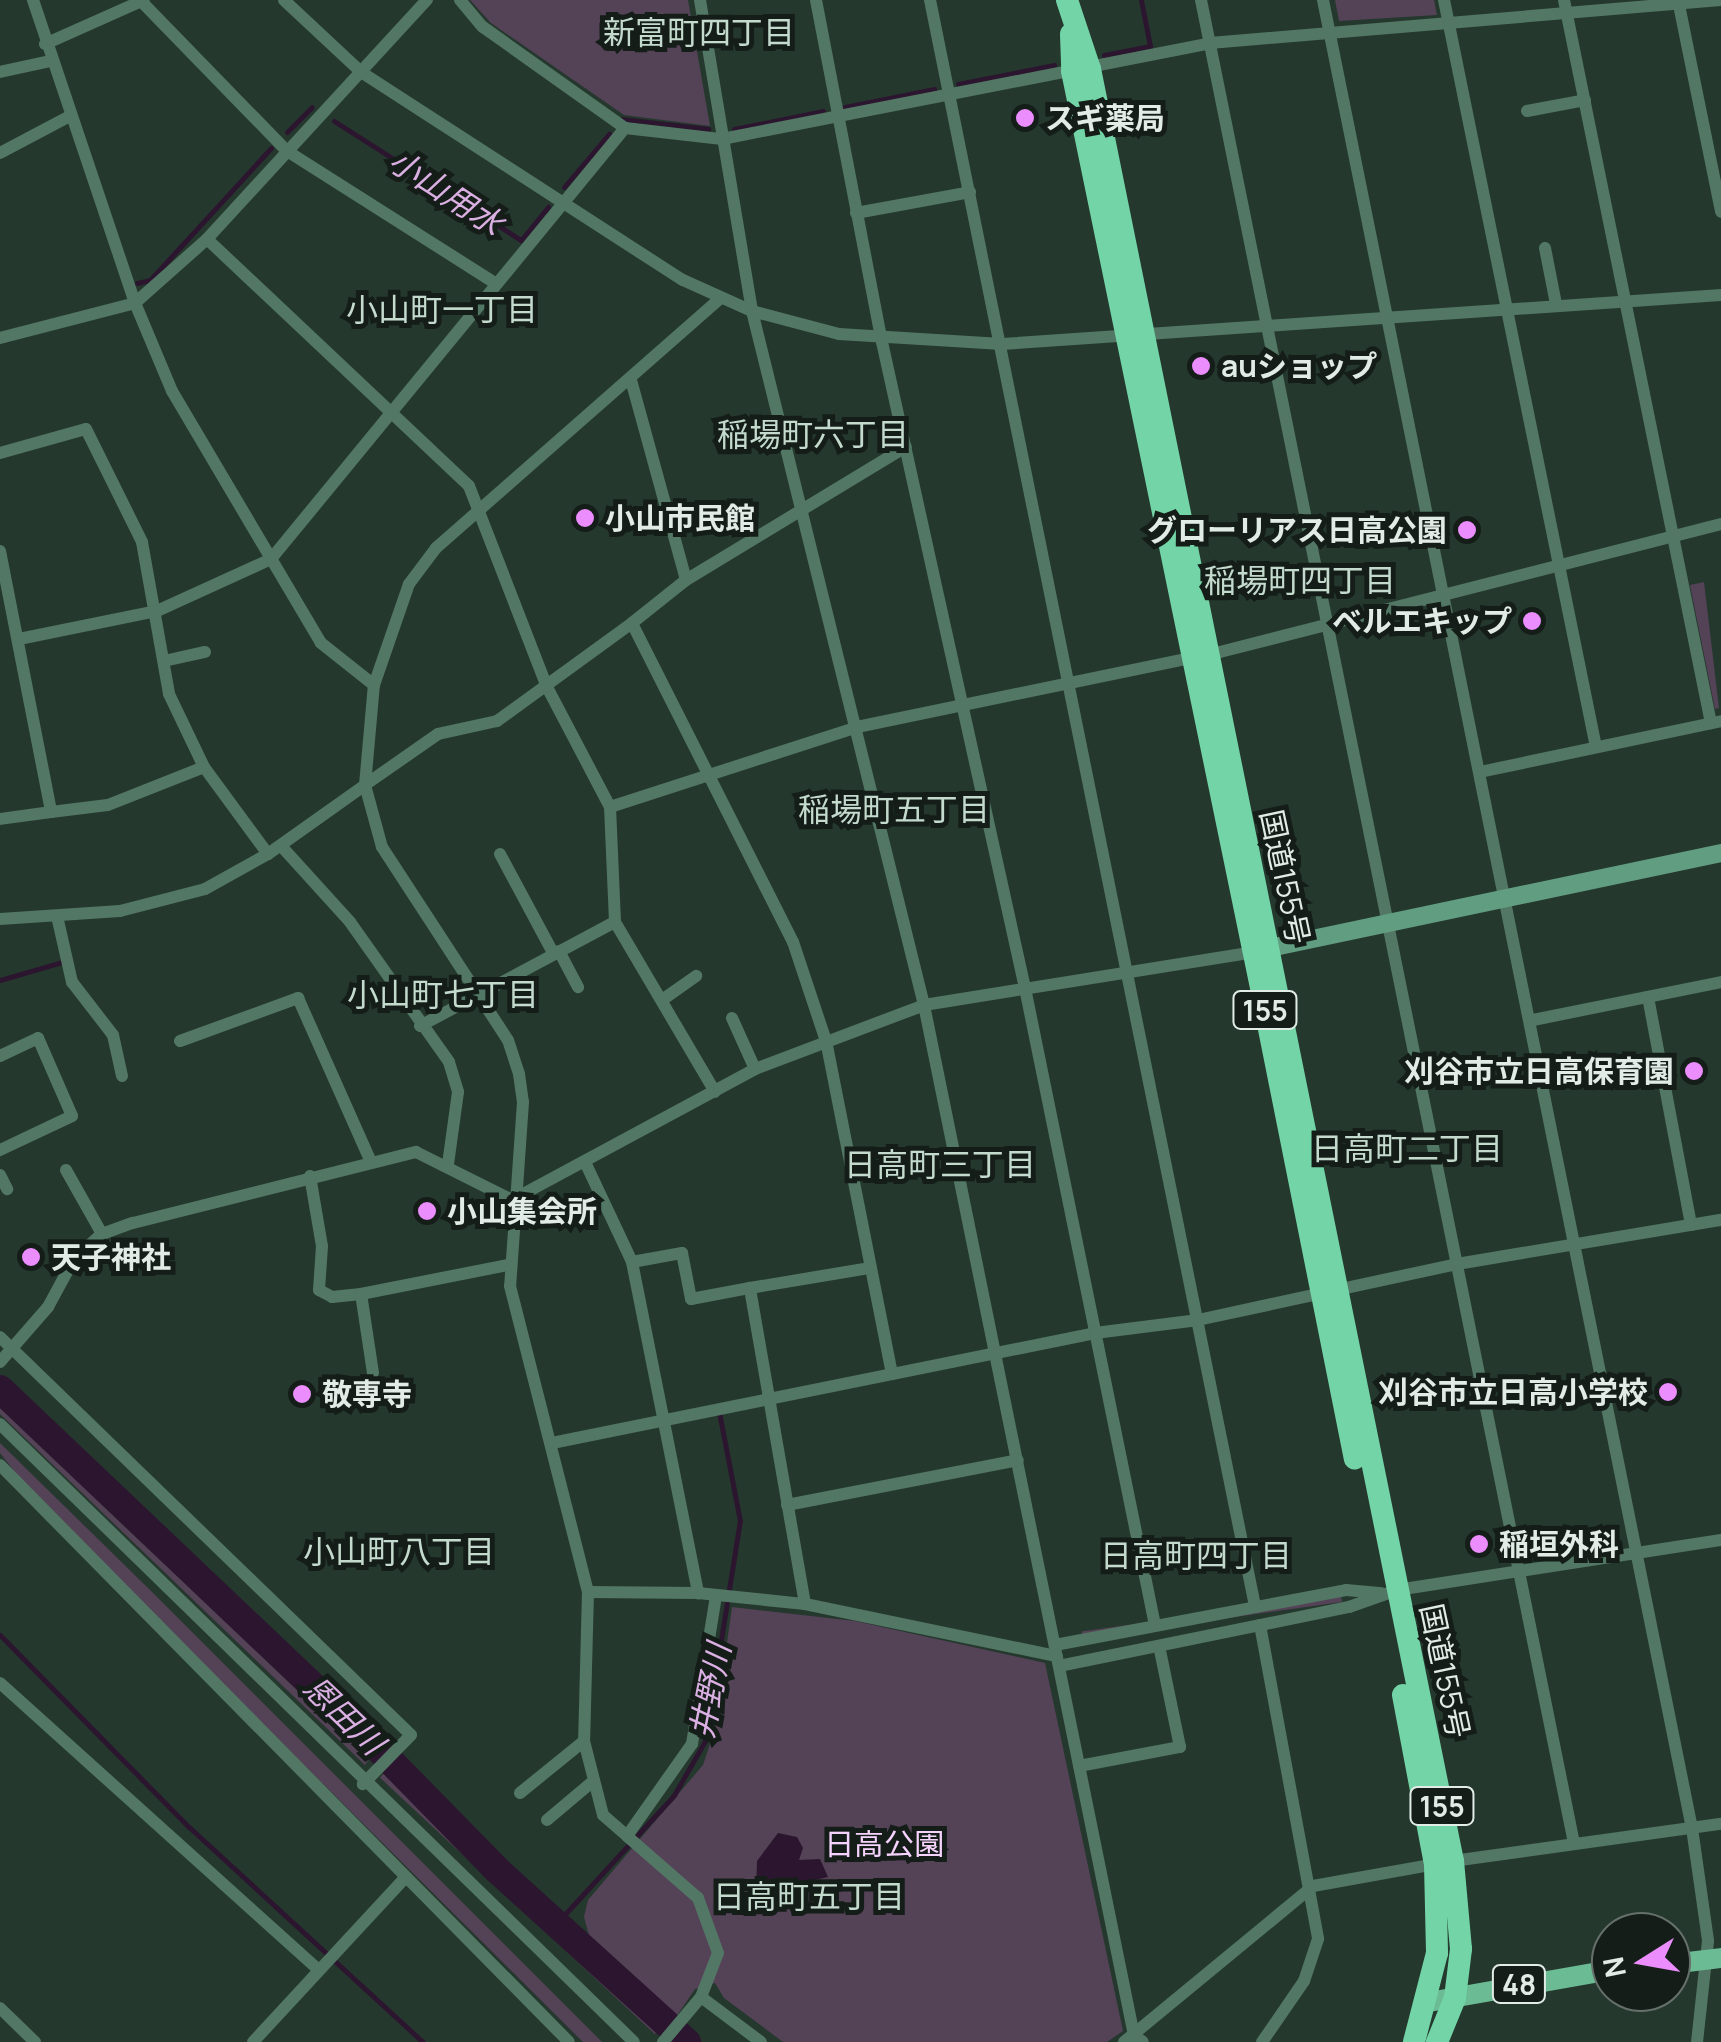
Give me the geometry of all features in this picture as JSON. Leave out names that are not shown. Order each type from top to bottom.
[{"type":"highway","name":"国道155号","points":[[1069,10],[1462,1949],[1455,1998],[1438,2042]]},
{"type":"highway","name":"国道155号","points":[[1414,2042],[1428,2002],[1437,1953],[1444,1863]]},
{"type":"main road","name":"48","points":[[1428,2002],[1591,1974]]},
{"type":"street","points":[[32,0],[68,117],[135,302],[172,391],[321,643],[374,685]]},
{"type":"street","points":[[284,0],[361,72],[718,299],[752,312],[882,342],[1002,344],[1386,313],[1721,295]]},
{"type":"street","points":[[0,338],[135,302],[208,238],[427,0]]},
{"type":"street","points":[[460,0],[483,27],[624,128],[722,139],[1210,43],[1449,22],[1566,6],[1721,0]]},
{"type":"street","points":[[700,0],[752,312],[924,1005],[1134,2040],[1313,1886],[1444,1863],[1721,1824]]},
{"type":"street","points":[[816,0],[882,342],[1025,988],[1155,1626]]},
{"type":"street","points":[[930,0],[1256,1606]]},
{"type":"street","points":[[1201,0],[1391,921],[1574,1844]]},
{"type":"street","points":[[1323,0],[1534,1020],[1692,1828],[1715,1959],[1697,2042]]},
{"type":"street","points":[[1444,0],[1596,747]]},
{"type":"street","points":[[45,44],[141,1],[287,152],[495,283]]},
{"type":"street","points":[[1679,2],[1721,212]]},
{"type":"street","points":[[1480,772],[1716,722],[1672,536],[1566,6]]},
{"type":"street","points":[[0,72],[50,61]]},
{"type":"street","points":[[1527,111],[1585,100]]},
{"type":"street","points":[[0,153],[68,117]]},
{"type":"street","points":[[19,639],[157,611],[271,558],[624,128]]},
{"type":"street","points":[[856,213],[970,192]]},
{"type":"street","points":[[208,238],[454,467],[482,510],[547,688],[610,807],[615,922],[716,1092]]},
{"type":"street","points":[[1545,248],[1556,304]]},
{"type":"street","points":[[662,2042],[696,2002],[718,1953],[712,1926],[689,1889],[604,1815],[591,1783],[584,1741],[588,1592],[508,1265],[523,1102],[520,1074],[478,991],[382,847],[365,785],[374,685],[409,584],[436,548],[631,380],[718,299]]},
{"type":"street","points":[[631,380],[686,580]]},
{"type":"street","points":[[0,453],[86,429],[142,542],[170,694],[204,767],[268,854]]},
{"type":"street","points":[[0,919],[120,911],[205,888],[283,848],[320,812],[438,734],[496,720],[547,688],[686,580],[906,448]]},
{"type":"street","points":[[610,807],[857,727],[1201,656],[1721,524]]},
{"type":"street","points":[[0,550],[51,812]]},
{"type":"street","points":[[632,623],[793,942],[826,1041],[892,1374]]},
{"type":"street","points":[[164,661],[206,652]]},
{"type":"street","points":[[0,820],[108,805],[204,767]]},
{"type":"street","points":[[283,848],[350,922],[449,1062],[458,1092],[448,1164]]},
{"type":"street","points":[[512,1200],[755,1069],[924,1005],[1130,976],[1721,853]]},
{"type":"street","points":[[500,854],[578,987]]},
{"type":"street","points":[[57,916],[72,982],[113,1035],[122,1076]]},
{"type":"street","points":[[420,1026],[478,991],[615,922]]},
{"type":"street","points":[[662,1000],[696,976]]},
{"type":"street","points":[[1534,1020],[1721,982]]},
{"type":"street","points":[[1648,997],[1691,1225]]},
{"type":"street","points":[[180,1041],[298,998],[371,1162]]},
{"type":"street","points":[[732,1018],[755,1069]]},
{"type":"street","points":[[0,1056],[38,1038],[72,1116],[0,1150]]},
{"type":"street","points":[[0,1362],[48,1307],[74,1258],[102,1234],[310,1176],[416,1152],[448,1164],[512,1200]]},
{"type":"street","points":[[585,1162],[632,1262],[698,1593]]},
{"type":"street","points":[[66,1170],[102,1234]]},
{"type":"street","points":[[0,1175],[7,1189]]},
{"type":"street","points":[[310,1176],[322,1246],[319,1290],[332,1297],[508,1265]]},
{"type":"street","points":[[552,1442],[1095,1333],[1198,1320],[1457,1264],[1721,1220]]},
{"type":"street","points":[[632,1262],[682,1253],[690,1299],[870,1268]]},
{"type":"street","points":[[750,1288],[806,1604]]},
{"type":"street","points":[[361,1294],[374,1373]]},
{"type":"street","points":[[0,1337],[411,1735],[363,1784]]},
{"type":"street","points":[[0,1424],[363,1784],[634,2042]]},
{"type":"street","points":[[787,1506],[1018,1460]]},
{"type":"street","points":[[0,1465],[76,1548],[260,1722],[403,1880],[569,2042]]},
{"type":"street","points":[[1057,1655],[1155,1626],[1346,1590],[1391,1591],[1721,1540]]},
{"type":"street","points":[[588,1592],[698,1593],[806,1604],[1057,1655],[1159,1646],[1353,1606],[1391,1591]]},
{"type":"street","points":[[631,1840],[692,1744],[724,1596]]},
{"type":"street","points":[[1260,1624],[1313,1886],[1318,1939],[1313,1960],[1262,2042]]},
{"type":"street","points":[[1079,1766],[1180,1748],[1159,1646]]},
{"type":"street","points":[[0,1683],[321,1965]]},
{"type":"street","points":[[520,1793],[584,1741]]},
{"type":"street","points":[[547,1820],[591,1783]]},
{"type":"street","points":[[254,2042],[403,1880]]},
{"type":"street","points":[[696,2002],[761,2042]]},
{"type":"street","points":[[0,2008],[35,2042]]},
{"type":"green space","points":[[470,0],[688,0],[710,126],[624,115],[491,23]]},
{"type":"green space","points":[[1335,0],[1434,0],[1437,15],[1339,21]]},
{"type":"green space","points":[[1704,582],[1719,708],[1715,709],[1690,585]]},
{"type":"green space","points":[[0,1406],[371,1757],[365,1765],[0,1414]]},
{"type":"green space","points":[[0,1443],[602,2042],[583,2042],[37,1500],[0,1453]]},
{"type":"green space","points":[[1341,1595],[1342,1602],[1083,1638],[1082,1631]]},
{"type":"green space","name":"日高公園","points":[[732,1607],[855,1621],[1045,1663],[1123,2031],[1107,2042],[783,2042],[724,1998],[715,1983],[695,1989],[676,2017],[589,1935],[584,1917],[588,1900],[703,1765],[715,1729]]},
{"type":"green space","points":[[386,1771],[661,2027],[655,2034],[380,1778]]},
{"type":"shaded area","points":[[778,1833],[797,1837],[803,1848],[799,1860],[820,1859],[828,1877],[756,1893],[757,1861]]},
{"type":"waterway","name":"小山用水","points":[[1104,55],[1150,46],[1141,0]]},
{"type":"waterway","name":"小山用水","points":[[958,84],[1054,65]]},
{"type":"waterway","name":"小山用水","points":[[845,107],[934,89]]},
{"type":"waterway","name":"小山用水","points":[[287,132],[312,107]]},
{"type":"waterway","name":"小山用水","points":[[734,129],[823,111]]},
{"type":"waterway","name":"小山用水","points":[[622,119],[708,129]]},
{"type":"waterway","name":"小山用水","points":[[334,121],[521,240],[548,207]]},
{"type":"waterway","name":"小山用水","points":[[564,187],[609,134]]},
{"type":"waterway","name":"小山用水","points":[[137,283],[150,280],[271,148]]},
{"type":"waterway","points":[[0,980],[62,962]]},
{"type":"waterway","name":"恩田川","points":[[0,1389],[361,1731],[496,1869],[687,2042]]},
{"type":"waterway","name":"井野川","points":[[556,1924],[674,1795],[705,1741],[740,1521],[719,1412]]},
{"type":"waterway","points":[[0,1635],[189,1827],[423,2042]]},
{"type":"place","name":"スギ薬局","points":[[1025,118]]},
{"type":"place","name":"auショップ","points":[[1201,366]]},
{"type":"place","name":"小山市民館","points":[[585,518]]},
{"type":"place","name":"グローリアス日高公園","points":[[1467,530]]},
{"type":"place","name":"ベルエキップ","points":[[1532,621]]},
{"type":"place","name":"刈谷市立日高保育園","points":[[1694,1071]]},
{"type":"place","name":"小山集会所","points":[[427,1211]]},
{"type":"place","name":"天子神社","points":[[31,1257]]},
{"type":"place","name":"刈谷市立日高小学校","points":[[1668,1392]]},
{"type":"place","name":"敬専寺","points":[[302,1394]]},
{"type":"place","name":"稲垣外科","points":[[1479,1544]]},
{"type":"district","name":"新富町四丁目","points":[[699,32]]},
{"type":"district","name":"小山町一丁目","points":[[442,309]]},
{"type":"district","name":"稲場町六丁目","points":[[813,434]]},
{"type":"district","name":"稲場町四丁目","points":[[1300,580]]},
{"type":"district","name":"稲場町五丁目","points":[[894,809]]},
{"type":"district","name":"小山町七丁目","points":[[443,994]]},
{"type":"district","name":"日高町二丁目","points":[[1407,1148]]},
{"type":"district","name":"日高町三丁目","points":[[940,1164]]},
{"type":"district","name":"小山町八丁目","points":[[399,1551]]},
{"type":"district","name":"日高町四丁目","points":[[1196,1555]]},
{"type":"district","name":"日高町五丁目","points":[[809,1896]]}]
